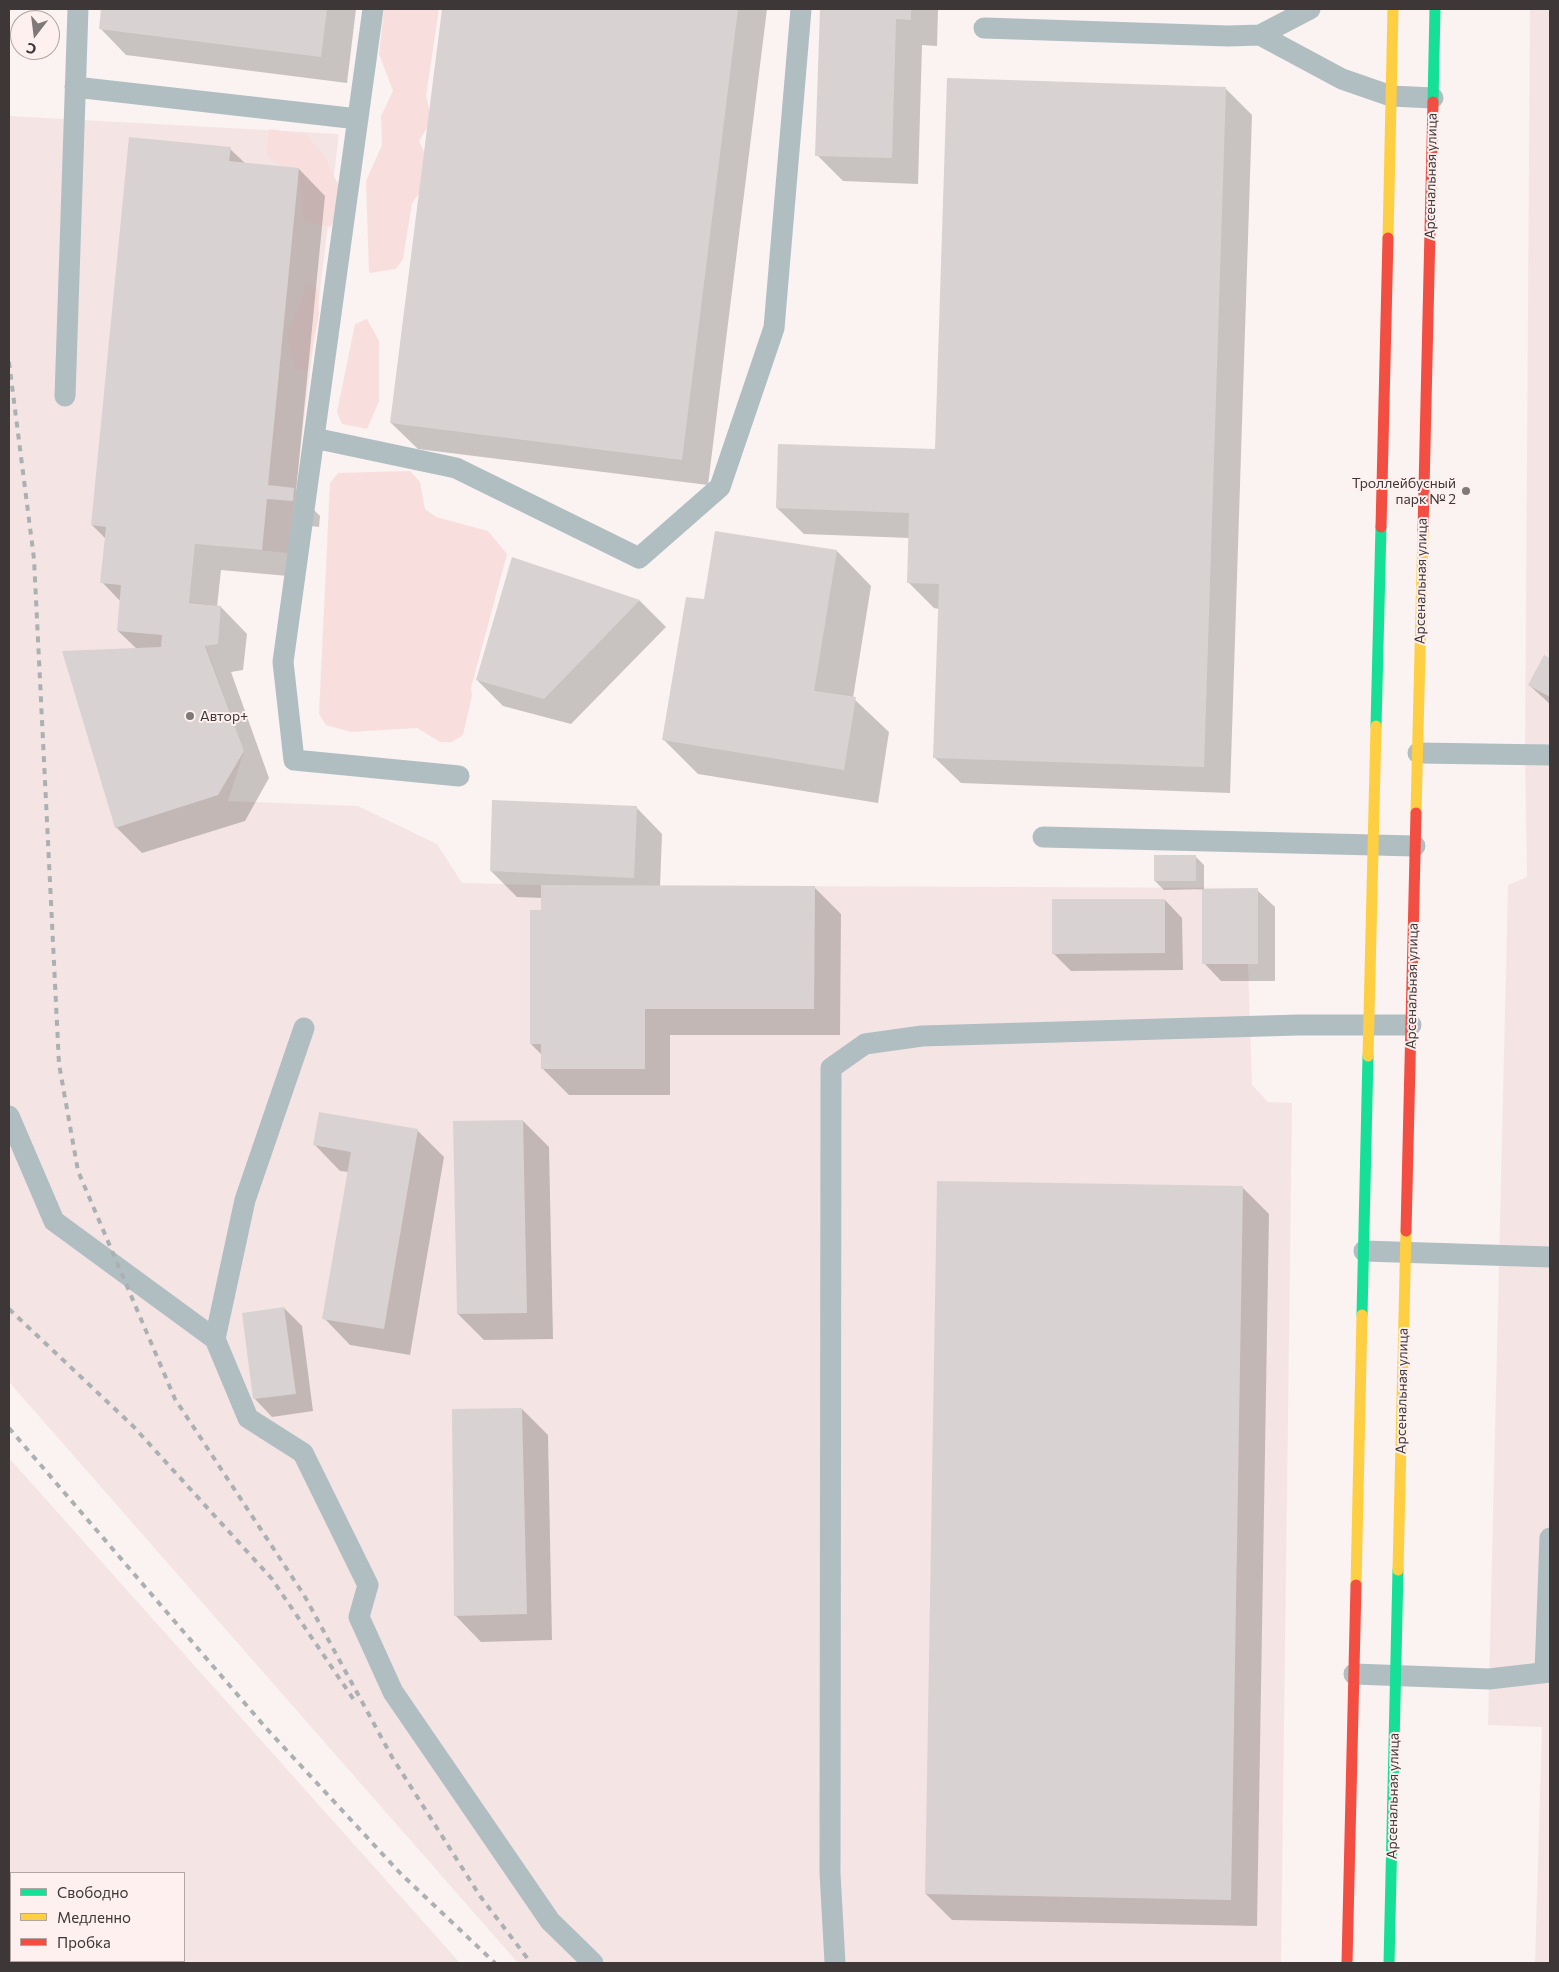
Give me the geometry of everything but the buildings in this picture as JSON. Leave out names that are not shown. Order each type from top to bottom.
[{"type":"street","points":[[1353,1963],[1354,1674],[1393,9]]},
{"type":"street","name":"Арсенальная улица","points":[[1389,1963],[1435,9]]},
{"type":"lane","points":[[66,396],[78,9]]},
{"type":"lane","points":[[373,9],[283,662],[294,760],[459,776]]},
{"type":"lane","points":[[314,438],[456,468],[639,558],[720,487],[774,328],[800,9]]},
{"type":"lane","points":[[1260,36],[1310,9]]},
{"type":"lane","points":[[984,28],[1260,36],[1342,79],[1391,96],[1433,98]]},
{"type":"lane","points":[[75,87],[358,119]]},
{"type":"lane","points":[[1418,753],[1550,755]]},
{"type":"lane","points":[[1043,837],[1415,846]]},
{"type":"lane","points":[[834,1963],[830,1873],[831,1068],[865,1044],[922,1036],[1370,1024],[1411,1025]]},
{"type":"lane","points":[[215,1339],[245,1200],[304,1028]]},
{"type":"lane","points":[[9,1116],[54,1221],[215,1339],[248,1418],[303,1453],[368,1585],[359,1617],[394,1692],[550,1921],[593,1963]]},
{"type":"lane","points":[[1364,1251],[1550,1257]]},
{"type":"lane","points":[[1354,1674],[1489,1679],[1548,1672],[1550,1538]]},
{"type":"shaded area","points":[[384,9],[439,9],[426,96],[432,120],[419,141],[434,173],[412,203],[403,259],[396,269],[369,273],[366,181],[382,145],[381,116],[393,91],[379,54]]},
{"type":"shaded area","points":[[1530,9],[1550,9],[1550,1963],[1535,1963],[1542,1727],[1488,1725],[1508,885],[1527,877],[1525,754]]},
{"type":"shaded area","points":[[9,116],[339,134],[288,553],[195,544],[189,602],[221,606],[218,644],[206,646],[244,751],[228,801],[358,806],[437,844],[462,883],[541,885],[1258,888],[1258,964],[1248,964],[1252,1085],[1268,1102],[1292,1103],[1281,1963],[518,1963],[9,1382]]},
{"type":"shaded area","points":[[269,129],[306,134],[323,154],[340,188],[338,216],[330,227],[303,222],[300,180],[266,155]]},
{"type":"shaded area","points":[[307,283],[318,289],[319,315],[308,371],[295,369],[288,335]]},
{"type":"shaded area","points":[[367,319],[379,341],[379,401],[367,429],[342,424],[337,412],[355,324]]},
{"type":"shaded area","points":[[410,471],[420,482],[425,509],[436,517],[488,531],[507,554],[471,688],[472,696],[463,735],[452,742],[440,742],[417,728],[351,732],[326,725],[319,714],[330,483],[338,473]]},
{"type":"shaded area","points":[[9,1458],[460,1963],[9,1963]]},
{"type":"railway","points":[[9,362],[34,559],[59,1064],[78,1171],[175,1399],[304,1595],[392,1757],[480,1896],[531,1963]]},
{"type":"railway","points":[[9,1309],[133,1426],[272,1579],[356,1703]]},
{"type":"railway","points":[[9,1428],[266,1728],[400,1873],[495,1963]]},
{"type":"traffic: fast","points":[[1433,102],[1435,9]]},
{"type":"traffic: fast","points":[[1376,726],[1381,527]]},
{"type":"traffic: fast","points":[[1362,1315],[1368,1056]]},
{"type":"traffic: fast","points":[[1389,1963],[1398,1570]]},
{"type":"traffic: slow","points":[[1388,238],[1393,9]]},
{"type":"traffic: slow","points":[[1416,813],[1423,531]]},
{"type":"traffic: slow","points":[[1368,1056],[1376,726]]},
{"type":"traffic: slow","points":[[1398,1570],[1406,1231]]},
{"type":"traffic: slow","points":[[1356,1585],[1362,1315]]},
{"type":"traffic: jam","points":[[1423,531],[1433,102]]},
{"type":"traffic: jam","points":[[1381,527],[1388,238]]},
{"type":"traffic: jam","points":[[1406,1231],[1416,813]]},
{"type":"traffic: jam","points":[[1347,1963],[1356,1585]]},
{"type":"place","name":"Троллейбусный парк № 2","points":[[1466,491]]},
{"type":"place","name":"Автор+","points":[[190,716]]}]
